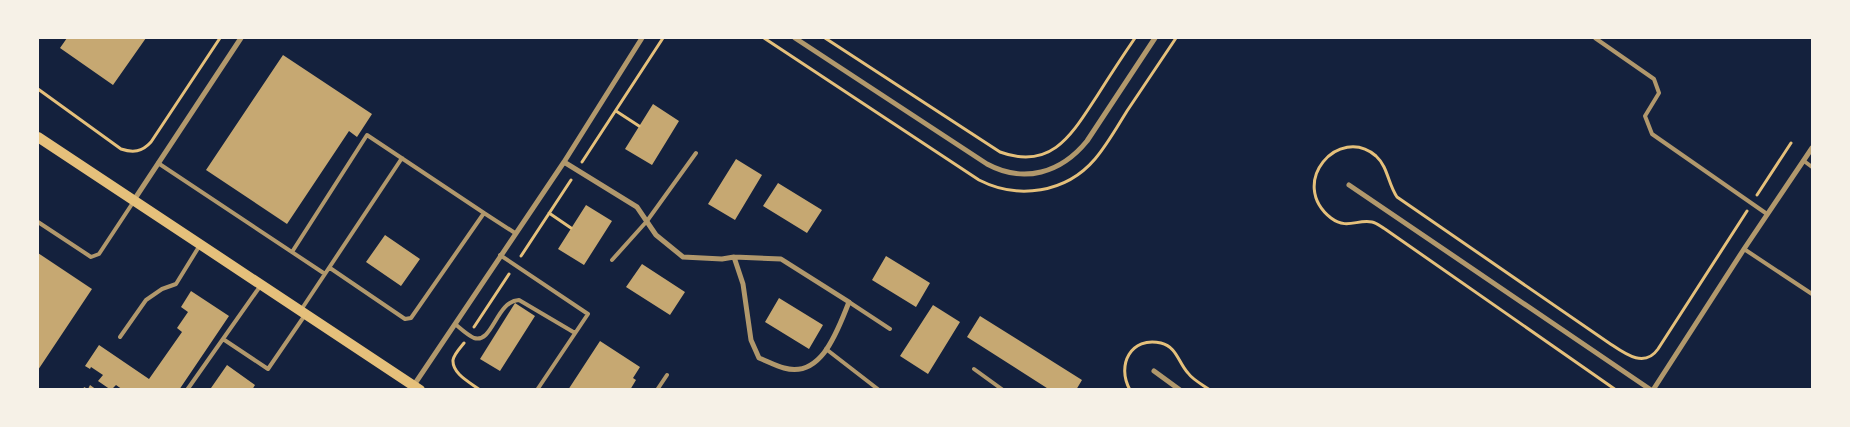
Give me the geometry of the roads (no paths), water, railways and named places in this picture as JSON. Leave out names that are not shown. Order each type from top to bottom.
[{"type":"main road","points":[[38,137],[417,387]]},
{"type":"street","points":[[134,200],[241,38]]},
{"type":"street","points":[[417,387],[454,324],[564,162],[642,38]]},
{"type":"street","points":[[796,38],[987,164],[999,170],[1027,174],[1054,168],[1078,152],[1156,38]]},
{"type":"street","points":[[1349,185],[1652,390],[1812,148]]},
{"type":"street","points":[[564,162],[638,207],[656,235],[683,257],[722,259],[734,258],[781,260],[849,302],[832,342],[807,369],[786,369],[759,358],[751,340],[744,284],[734,258]]},
{"type":"street","points":[[1154,371],[1180,390]]},
{"type":"lane","points":[[1595,38],[1654,79],[1659,93],[1645,116],[1652,134],[1767,214]]},
{"type":"lane","points":[[292,252],[367,136],[515,233]]},
{"type":"lane","points":[[612,260],[647,221],[696,153]]},
{"type":"lane","points":[[223,339],[268,369],[325,274],[402,158]]},
{"type":"lane","points":[[1804,161],[1812,167]]},
{"type":"lane","points":[[158,163],[325,274]]},
{"type":"lane","points":[[38,222],[91,257],[99,254],[134,200]]},
{"type":"lane","points":[[330,268],[405,319],[411,318],[484,213]]},
{"type":"lane","points":[[120,337],[146,300],[176,284],[201,244]]},
{"type":"lane","points":[[1744,249],[1812,294]]},
{"type":"lane","points":[[500,255],[588,314],[537,390]]},
{"type":"lane","points":[[187,390],[261,285]]},
{"type":"lane","points":[[454,324],[469,335],[479,338],[485,336],[506,306],[512,301],[519,300],[575,333]]},
{"type":"lane","points":[[849,302],[890,329]]},
{"type":"lane","points":[[826,349],[879,390]]},
{"type":"lane","points":[[974,369],[1003,390]]},
{"type":"lane","points":[[657,390],[668,375]]}]
